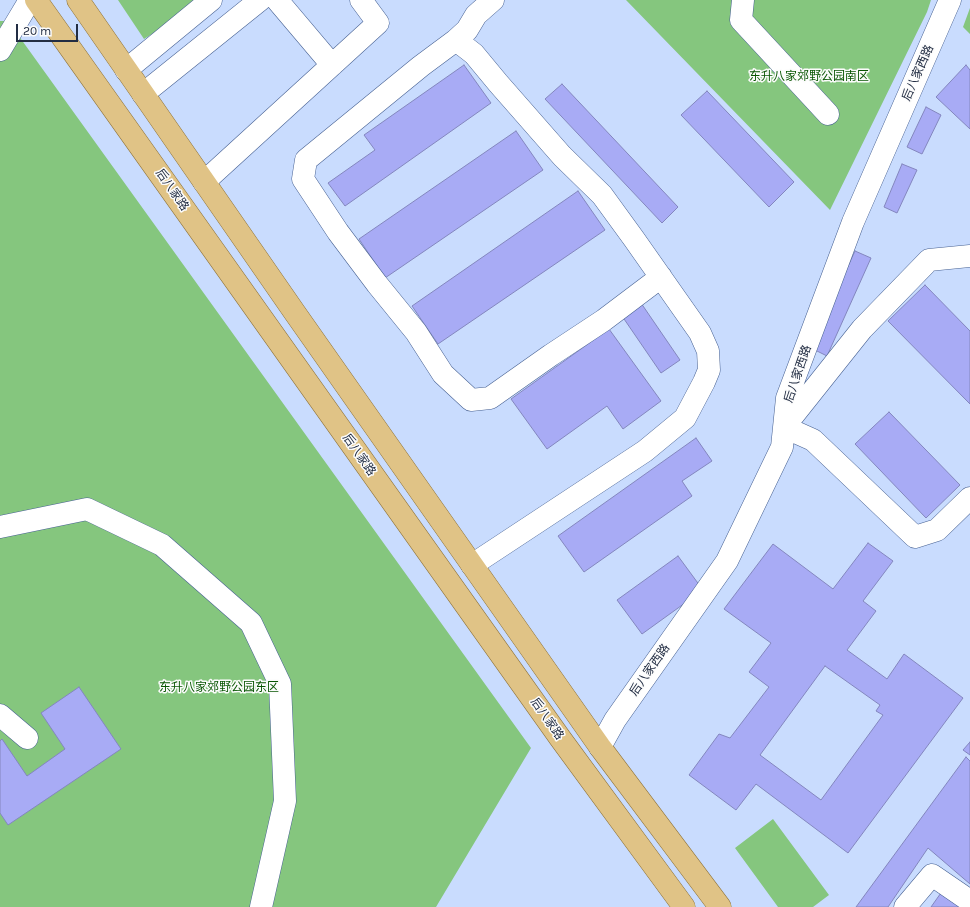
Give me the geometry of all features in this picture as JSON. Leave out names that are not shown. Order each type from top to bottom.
[{"type":"main road","name":"后八家路","points":[[36,0],[555,731],[684,907]]},
{"type":"main road","points":[[78,0],[600,747],[720,907]]},
{"type":"street","points":[[0,50],[30,0]]},
{"type":"street","points":[[126,70],[212,0]]},
{"type":"street","points":[[143,94],[260,0]]},
{"type":"street","points":[[277,0],[332,65]]},
{"type":"street","points":[[204,182],[378,23],[361,0]]},
{"type":"street","points":[[493,0],[476,16],[468,30],[421,66],[306,160],[303,179],[338,232],[377,284],[416,332],[443,374],[471,400],[490,398],[604,320],[661,277]]},
{"type":"street","points":[[743,0],[741,20],[828,114]]},
{"type":"street","name":"后八家西路","points":[[600,747],[615,720],[727,561],[782,447],[787,398],[853,222],[950,0]]},
{"type":"street","points":[[456,40],[474,54],[562,156],[602,195],[700,333],[708,351],[709,370],[685,418],[645,451],[472,565]]},
{"type":"street","points":[[970,256],[929,260],[862,329],[784,427],[813,440],[915,537],[937,530],[970,498]]},
{"type":"street","points":[[0,527],[87,509],[162,544],[252,623],[280,684],[285,801],[261,907]]},
{"type":"street","points":[[0,715],[27,738]]},
{"type":"street","points":[[905,907],[932,875],[970,901]]},
{"type":"green space","points":[[118,0],[206,0],[144,39]]},
{"type":"green space","name":"东升八家郊野公园南区","points":[[626,0],[931,0],[927,12],[830,210]]},
{"type":"green space","points":[[970,8],[970,34],[963,27]]},
{"type":"green space","name":"东升八家郊野公园东区","points":[[0,21],[8,21],[531,748],[436,907],[0,907]]},
{"type":"green space","points":[[773,819],[829,895],[813,907],[778,907],[735,848]]},
{"type":"building","points":[[464,65],[491,103],[345,206],[328,183],[375,150],[364,135]]},
{"type":"building","points":[[966,65],[970,70],[970,129],[936,97]]},
{"type":"building","points":[[562,84],[678,207],[662,223],[545,99]]},
{"type":"building","points":[[707,91],[794,182],[769,207],[681,115]]},
{"type":"building","points":[[926,107],[941,115],[922,154],[907,147]]},
{"type":"building","points":[[516,131],[543,170],[385,278],[359,239]]},
{"type":"building","points":[[902,164],[917,170],[897,213],[884,207]]},
{"type":"building","points":[[578,191],[605,230],[438,344],[412,306]]},
{"type":"building","points":[[855,251],[871,258],[827,356],[811,348]]},
{"type":"building","points":[[925,285],[970,331],[970,404],[888,321]]},
{"type":"building","points":[[641,303],[680,360],[661,373],[622,316]]},
{"type":"building","points":[[609,329],[661,401],[623,429],[607,406],[547,449],[511,399]]},
{"type":"building","points":[[889,412],[960,485],[926,518],[855,444]]},
{"type":"building","points":[[696,438],[712,461],[682,481],[692,496],[584,572],[558,536]]},
{"type":"building","points":[[868,543],[893,561],[863,601],[876,611],[847,650],[887,679],[904,654],[963,698],[848,853],[756,784],[736,810],[689,775],[719,734],[730,738],[769,687],[749,672],[771,643],[724,609],[773,544],[833,589]],"holes":[[[825,666],[880,705],[876,711],[883,715],[821,800],[760,755]]]},
{"type":"building","points":[[678,556],[703,590],[642,634],[617,600]]},
{"type":"building","points":[[79,687],[121,749],[8,825],[0,813],[0,741],[2,739],[27,776],[65,749],[41,713]]},
{"type":"building","points":[[970,742],[970,755],[963,750]]},
{"type":"building","points":[[966,757],[970,761],[970,884],[928,848],[888,907],[856,907]]},
{"type":"building","points":[[943,890],[967,907],[931,907]]}]
